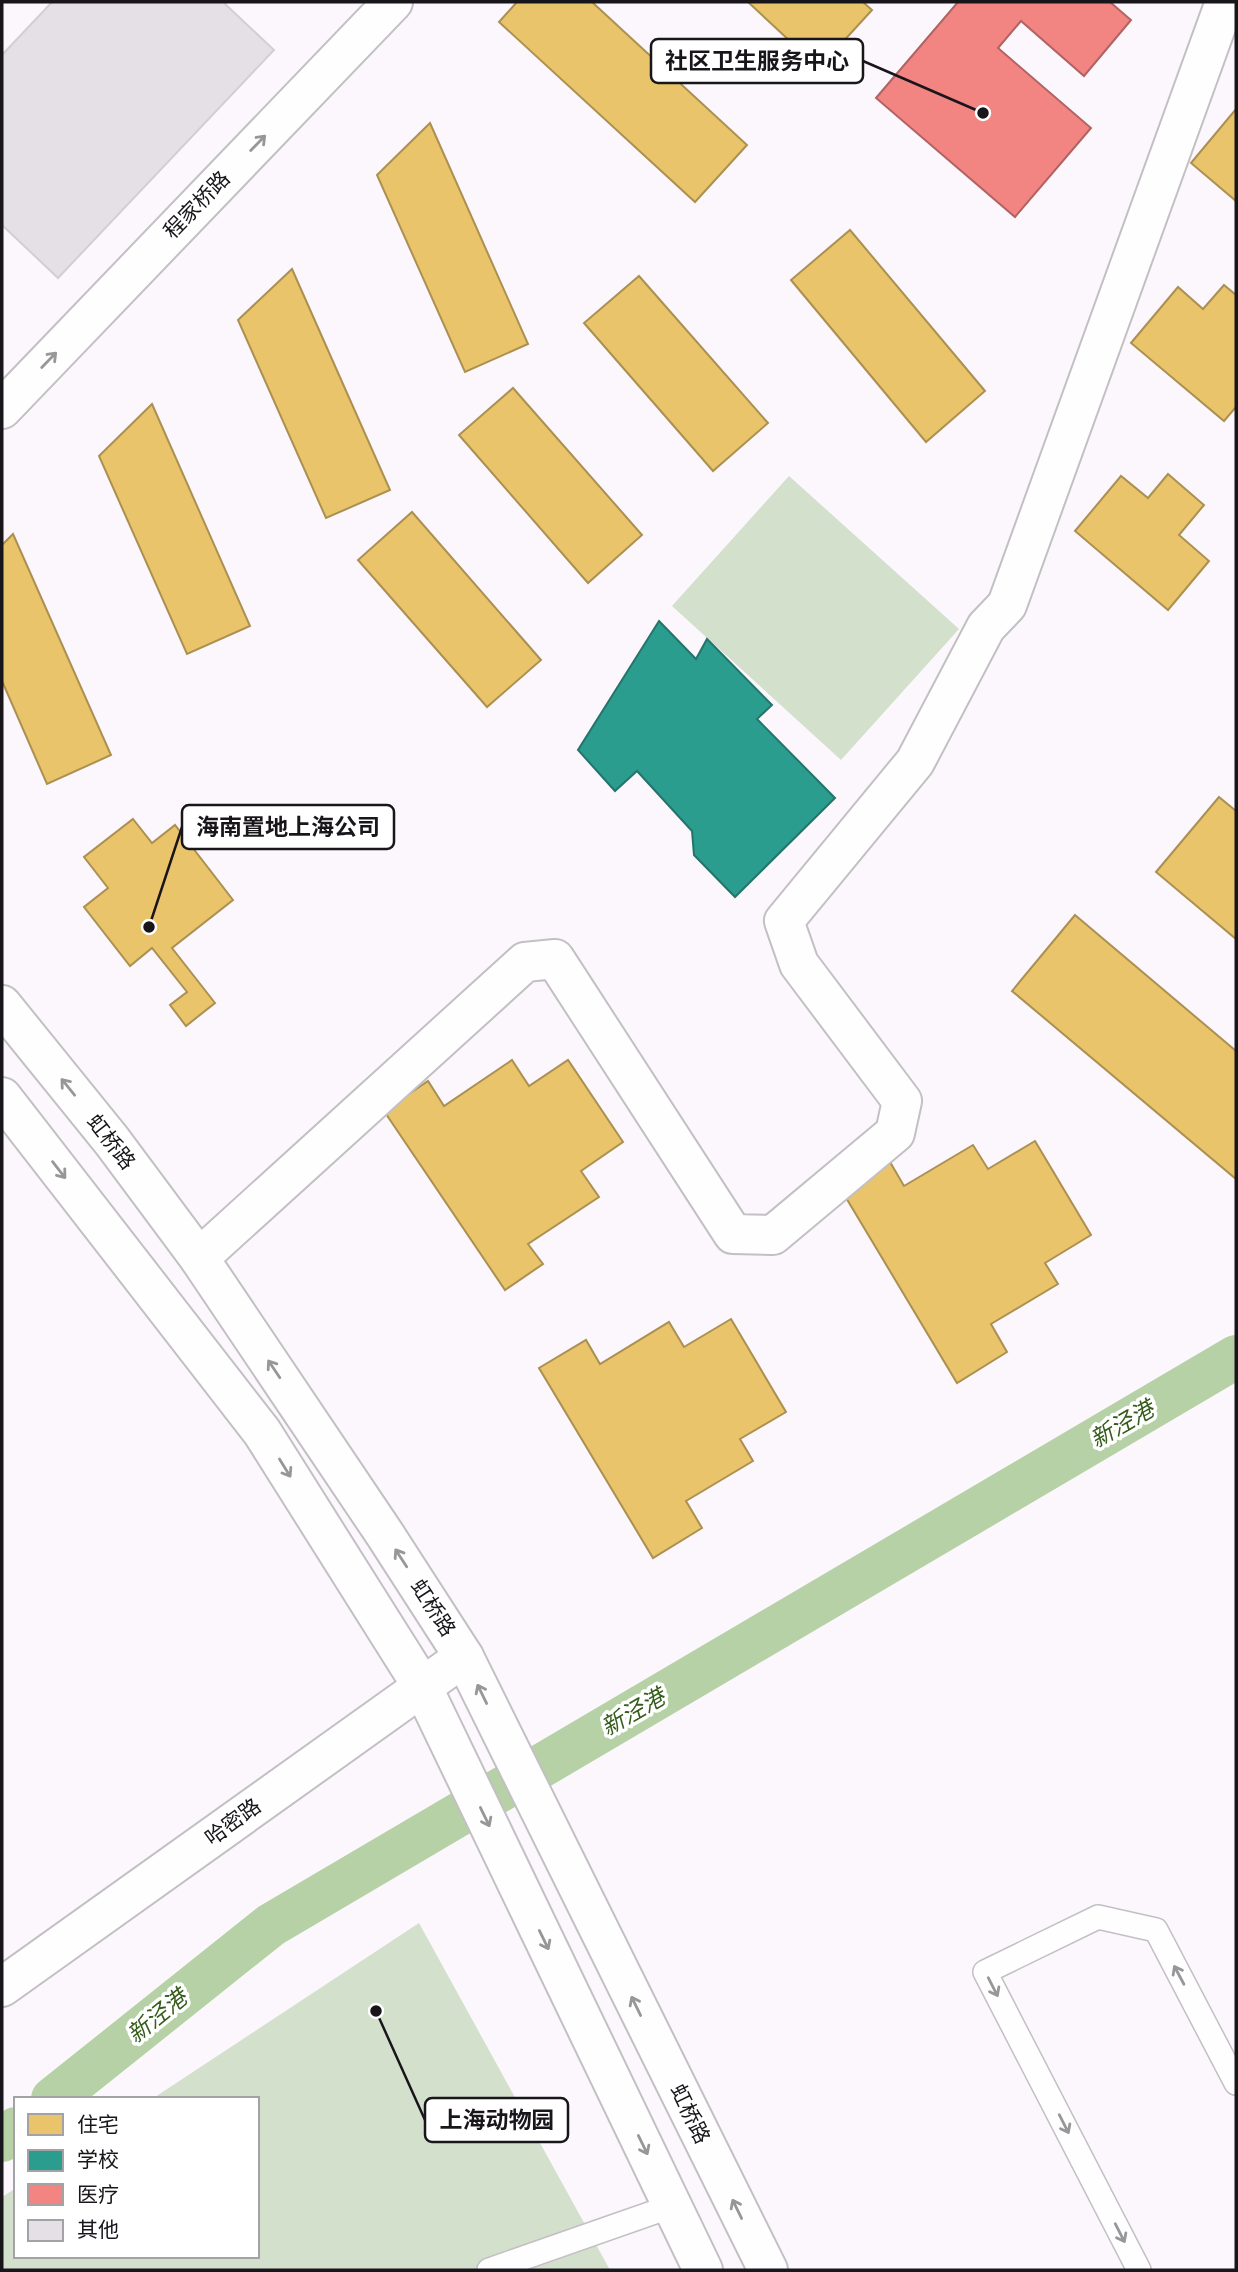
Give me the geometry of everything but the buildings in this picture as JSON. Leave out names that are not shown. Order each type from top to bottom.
[{"type":"street","name":"程家桥路","points":[[2,409],[393,2]]},
{"type":"street","points":[[199,1258],[525,962],[555,959],[733,1234],[773,1235],[895,1133],[902,1101],[799,964],[783,921],[915,762],[986,627],[1007,605],[1224,2]]},
{"type":"street","name":"虹桥路","points":[[2,1005],[112,1141],[199,1258],[464,1657],[768,2270]]},
{"type":"street","points":[[2,1097],[262,1432],[422,1686],[703,2270]]},
{"type":"street","name":"哈密路","points":[[2,1987],[464,1657]]},
{"type":"lane","points":[[1139,2270],[985,1972],[1098,1917],[1156,1930],[1236,2083]]},
{"type":"lane","points":[[489,2270],[672,2206]]},
{"type":"green space","points":[[789,476],[959,629],[841,760],[672,606]]},
{"type":"green space","points":[[419,1923],[610,2270],[2,2270],[2,2197],[14,2189],[14,2258],[259,2258],[259,2097],[155,2097]]},
{"type":"waterway","name":"新泾港","points":[[56,2097],[271,1925],[1236,1357]]},
{"type":"waterway","name":"新泾港","points":[[2,2140],[14,2131]]},
{"type":"place","name":"社区卫生服务中心","points":[[983,113]]},
{"type":"place","name":"海南置地上海公司","points":[[149,927]]},
{"type":"place","name":"上海动物园","points":[[376,2011]]}]
